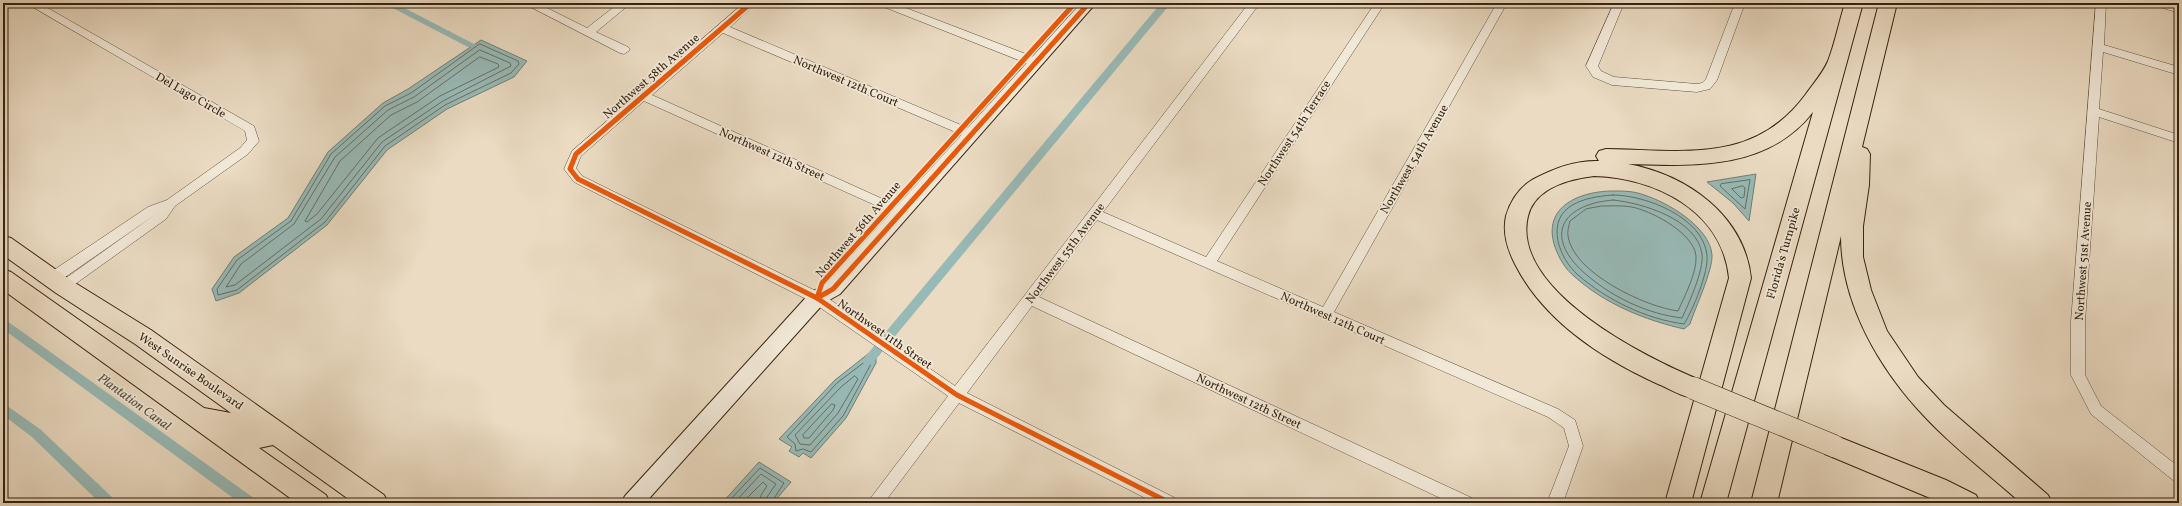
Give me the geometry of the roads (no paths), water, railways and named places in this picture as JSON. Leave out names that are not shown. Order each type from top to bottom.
[{"type":"highway","name":"Florida's Turnpike","points":[[1713,503],[1854,3]]},
{"type":"highway","points":[[1764,503],[1888,3]]},
{"type":"highway","points":[[1836,65],[1804,110],[1788,126],[1767,140],[1735,152],[1703,158],[1684,159],[1599,156],[1565,161],[1536,174],[1516,194],[1508,207],[1505,220],[1510,254],[1517,271],[1531,290],[1551,312],[1599,351],[1630,370],[1832,450],[1937,488],[1966,503]]},
{"type":"highway","points":[[1861,112],[1859,185],[1852,226],[1852,257],[1860,290],[1878,335],[1910,384],[1935,412],[2039,503]]},
{"type":"highway","points":[[1678,503],[1740,278],[1740,263],[1733,245],[1715,219],[1699,204],[1681,191],[1644,175],[1624,170],[1604,168],[1574,170],[1558,175],[1534,190],[1519,210],[1516,236],[1529,270],[1542,287],[1561,307],[1606,344],[1691,393]]},
{"type":"highway","name":"West Sunrise Boulevard","points":[[3,244],[59,283],[143,337],[269,427],[279,436],[375,503]]},
{"type":"highway","points":[[3,260],[42,288],[59,283]]},
{"type":"highway","points":[[3,278],[317,503]]},
{"type":"highway","points":[[42,306],[67,300],[119,336],[143,337]]},
{"type":"highway","points":[[197,418],[244,426],[260,437],[279,436]]},
{"type":"highway","points":[[1832,450],[1944,503]]},
{"type":"street","name":"Del Lago Circle","points":[[31,3],[250,129],[253,141],[244,151],[171,203],[162,216],[59,283]]},
{"type":"street","points":[[528,3],[624,50]]},
{"type":"street","points":[[589,32],[626,3]]},
{"type":"street","name":"Northwest 58th Avenue","points":[[570,168],[576,154],[751,3]]},
{"type":"street","points":[[883,3],[1030,60]]},
{"type":"street","name":"Northwest 56th Avenue","points":[[632,503],[817,298],[833,289],[896,210],[1030,60],[1075,3]]},
{"type":"street","name":"Northwest 56th Avenue","points":[[1030,60],[1089,3]]},
{"type":"street","name":"Northwest 55th Avenue","points":[[875,503],[1255,3]]},
{"type":"street","name":"Northwest 54th Terrace","points":[[1209,263],[1380,3]]},
{"type":"street","name":"Northwest 54th Avenue","points":[[1325,315],[1502,3]]},
{"type":"street","points":[[1620,3],[1592,66],[1597,74],[1612,81],[1697,88],[1706,86],[1711,80],[1740,3]]},
{"type":"street","name":"Northwest 51st Avenue","points":[[2101,3],[2078,322],[2078,375],[2096,410],[2179,476]]},
{"type":"street","points":[[2158,3],[2179,9]]},
{"type":"street","name":"Northwest 12th Court","points":[[722,28],[966,132]]},
{"type":"street","points":[[2098,47],[2179,71]]},
{"type":"street","name":"Northwest 12th Street","points":[[643,96],[896,210]]},
{"type":"street","points":[[2093,111],[2179,138]]},
{"type":"street","name":"Northwest 11th Street","points":[[570,168],[578,178],[817,298],[957,396],[1170,503]]},
{"type":"street","name":"Northwest 12th Court","points":[[1095,214],[1553,413],[1570,424],[1576,446],[1555,503]]},
{"type":"street","name":"Northwest 12th Street","points":[[1030,299],[1467,503]]},
{"type":"water","points":[[481,40],[527,61],[514,77],[447,109],[387,150],[327,225],[239,293],[216,301],[212,289],[234,257],[288,218],[328,152],[383,103],[408,89]]},
{"type":"water","points":[[1756,174],[1749,221],[1733,203],[1707,182]]},
{"type":"water","points":[[1613,191],[1636,193],[1664,203],[1686,217],[1704,235],[1712,255],[1712,262],[1690,324],[1684,329],[1640,316],[1612,303],[1587,287],[1575,277],[1565,267],[1560,259],[1555,247],[1552,233],[1554,221],[1559,211],[1577,198],[1588,194]]},
{"type":"water","points":[[877,349],[880,354],[876,358],[876,363],[846,418],[811,458],[803,453],[799,457],[789,451],[792,447],[779,439],[835,380],[873,350]]},
{"type":"water","points":[[759,462],[791,482],[773,503],[722,503]]},
{"type":"waterway","points":[[388,3],[471,45]]},
{"type":"waterway","points":[[868,361],[1166,3]]},
{"type":"waterway","name":"Plantation Canal","points":[[3,323],[250,503]]},
{"type":"waterway","points":[[3,408],[36,433],[109,503]]}]
